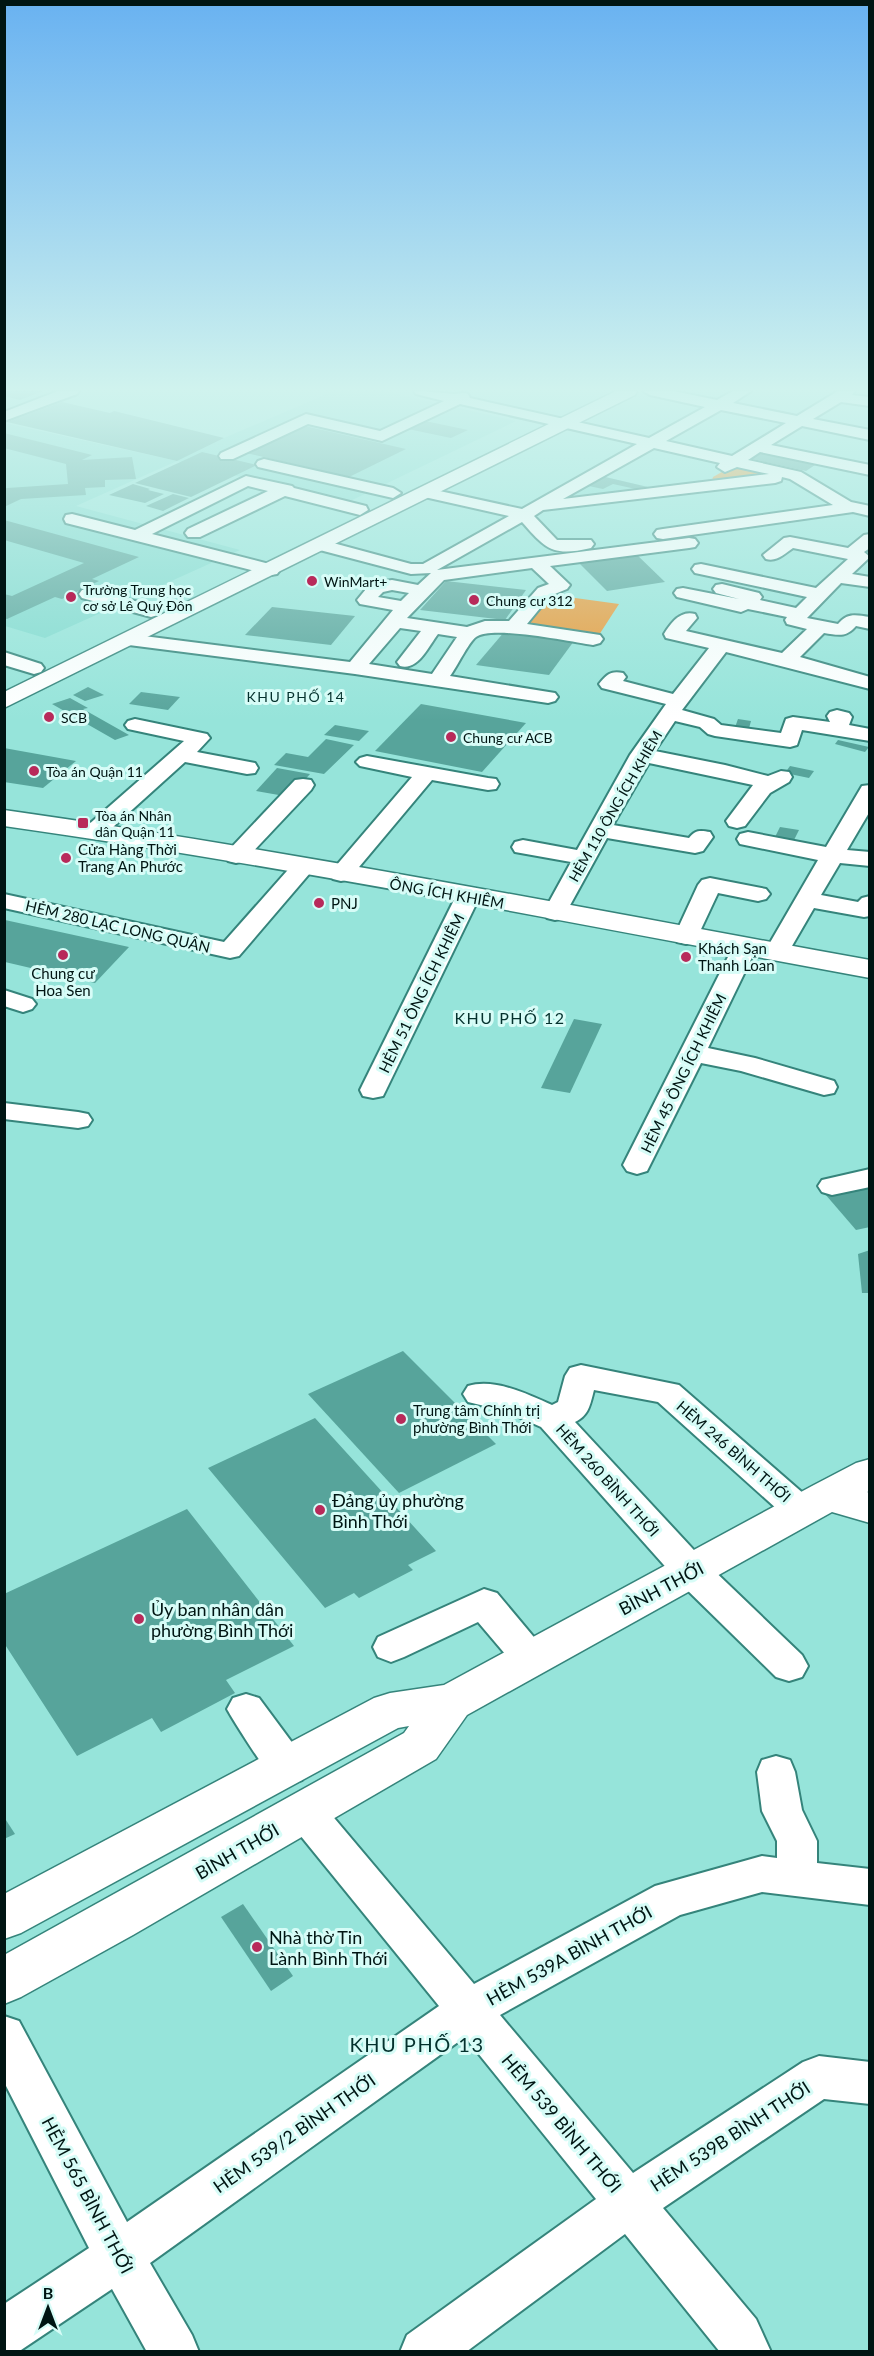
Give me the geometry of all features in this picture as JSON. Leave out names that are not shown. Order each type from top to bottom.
[{"type":"main road","points":[[4,683],[379,501]]},
{"type":"main road","points":[[4,700],[410,501]]},
{"type":"main road","name":"ÔNG ÍCH KHIÊM","points":[[11,818],[468,896],[870,969]]},
{"type":"main road","name":"BÌNH THỚI","points":[[4,1918],[282,1771],[390,1711],[452,1702],[870,1473]]},
{"type":"main road","points":[[813,1503],[870,1508]]},
{"type":"main road","name":"BÌNH THỚI","points":[[4,1981],[420,1746],[452,1702]]},
{"type":"main road","points":[[282,1771],[305,1812]]},
{"type":"street","points":[[136,536],[203,501]]},
{"type":"street","points":[[194,533],[261,501]]},
{"type":"street","points":[[328,501],[360,510]]},
{"type":"street","points":[[471,501],[527,511],[599,501]]},
{"type":"street","points":[[322,545],[419,570],[426,569],[545,501]]},
{"type":"street","points":[[839,501],[849,507],[870,512]]},
{"type":"street","points":[[527,511],[551,544],[558,546],[761,533],[870,501]]},
{"type":"street","points":[[72,519],[271,570]]},
{"type":"street","points":[[157,524],[217,538]]},
{"type":"street","points":[[761,533],[777,552],[790,542],[797,542],[861,557]]},
{"type":"street","points":[[870,539],[861,557],[794,620],[843,630],[851,620],[870,623]]},
{"type":"street","points":[[355,668],[400,614],[440,575],[689,543]]},
{"type":"street","points":[[510,627],[516,625],[544,592],[561,585],[535,562]]},
{"type":"street","points":[[735,568],[828,586]]},
{"type":"street","points":[[701,569],[828,586],[870,582]]},
{"type":"street","points":[[411,588],[392,585],[377,587],[366,600],[434,627],[469,633],[485,627],[510,627],[593,639]]},
{"type":"street","points":[[683,593],[741,606],[753,597],[714,588]]},
{"type":"street","points":[[88,594],[152,611]]},
{"type":"street","points":[[745,603],[799,614]]},
{"type":"street","points":[[688,618],[673,634],[786,660],[870,683]]},
{"type":"street","points":[[407,662],[434,627]]},
{"type":"street","points":[[786,660],[820,627]]},
{"type":"street","points":[[438,680],[469,633]]},
{"type":"street","points":[[128,640],[355,668],[548,697]]},
{"type":"street","name":"HẺM 110 ÔNG ÍCH KHIÊM","points":[[555,913],[641,755],[674,707],[722,645]]},
{"type":"street","points":[[4,658],[34,668]]},
{"type":"street","points":[[616,676],[609,684],[674,707],[707,723],[715,730],[790,741],[793,723],[870,735]]},
{"type":"street","points":[[791,707],[842,717],[837,729]]},
{"type":"street","points":[[95,831],[200,738],[135,725]]},
{"type":"street","points":[[180,755],[248,768]]},
{"type":"street","points":[[641,755],[775,780],[762,788],[742,830],[832,856],[870,859]]},
{"type":"street","points":[[367,762],[488,784]]},
{"type":"street","points":[[341,874],[426,774]]},
{"type":"street","points":[[236,856],[303,785]]},
{"type":"street","points":[[776,953],[806,899],[867,802]]},
{"type":"street","points":[[600,830],[695,846],[702,837]]},
{"type":"street","points":[[522,848],[585,858]]},
{"type":"street","name":"HẺM 280 LẠC LONG QUÂN","points":[[4,901],[230,951],[302,868]]},
{"type":"street","points":[[686,937],[710,885],[758,894]]},
{"type":"street","name":"HẺM 51 ÔNG ÍCH KHIÊM","points":[[373,1090],[468,896]]},
{"type":"street","points":[[806,899],[864,910],[870,903]]},
{"type":"street","name":"HẺM 45 ÔNG ÍCH KHIÊM","points":[[638,1165],[745,947]]},
{"type":"street","points":[[693,1053],[746,1064],[824,1087]]},
{"type":"street","points":[[4,1111],[78,1120]]},
{"type":"street","points":[[832,1186],[870,1178]]},
{"type":"street","name":"HẺM 246 BÌNH THỚI","points":[[552,1419],[573,1409],[581,1376],[668,1393],[813,1503]]},
{"type":"street","name":"HẺM 260 BÌNH THỚI","points":[[479,1394],[513,1401],[552,1419],[692,1572],[789,1666]]},
{"type":"street","points":[[391,1647],[484,1603],[530,1658]]},
{"type":"street","points":[[246,1709],[282,1771]]},
{"type":"street","points":[[776,1772],[782,1811],[797,1841],[797,1878]]},
{"type":"street","name":"HẺM 539 BÌNH THỚI","points":[[305,1812],[739,2336],[747,2352]]},
{"type":"street","name":"HẺM 539A BÌNH THỚI","points":[[468,2010],[670,1899],[762,1874],[870,1887]]},
{"type":"street","name":"HẺM 539/2 BÌNH THỚI","points":[[4,2333],[119,2256],[468,2010]]},
{"type":"street","name":"HẺM 565 BÌNH THỚI","points":[[4,2036],[119,2256],[175,2352]]},
{"type":"street","name":"HẺM 539B BÌNH THỚI","points":[[424,2352],[629,2203],[819,2077],[870,2083]]},
{"type":"shaded area","name":"Trường Trung học cơ sở Lê Quý Đôn","points":[[4,501],[87,501],[76,506],[240,550],[45,638],[5,626]]},
{"type":"shaded area","points":[[546,594],[619,604],[597,638],[520,627]]},
{"type":"building","points":[[4,501],[17,501],[4,507]]},
{"type":"building","points":[[157,501],[183,501],[163,511],[146,506]]},
{"type":"building","points":[[4,520],[139,557],[92,579],[99,581],[62,599],[55,597],[7,619],[4,618],[4,594],[12,596],[84,563],[4,540]]},
{"type":"building","points":[[634,552],[665,582],[607,591],[575,559]]},
{"type":"building","name":"Chung cư 312","points":[[446,581],[526,590],[505,620],[420,610]]},
{"type":"building","points":[[272,607],[355,616],[331,645],[245,635]]},
{"type":"building","points":[[505,631],[574,641],[549,675],[476,665]]},
{"type":"building","points":[[88,687],[104,695],[85,701],[73,695]]},
{"type":"building","points":[[141,692],[180,697],[168,710],[129,704]]},
{"type":"building","points":[[70,698],[88,708],[83,709],[129,735],[115,740],[52,704]]},
{"type":"building","name":"Chung cư ACB","points":[[421,704],[526,723],[482,772],[375,751]]},
{"type":"building","points":[[738,719],[751,721],[748,732],[734,730]]},
{"type":"building","points":[[335,725],[369,731],[359,741],[324,735]]},
{"type":"building","points":[[326,739],[354,745],[324,774],[274,765],[286,753],[308,757]]},
{"type":"building","points":[[838,740],[869,747],[865,752],[835,744]]},
{"type":"building","name":"Tòa án Quận 11","points":[[4,748],[76,761],[43,788],[4,782]]},
{"type":"building","points":[[790,766],[814,771],[809,778],[785,773]]},
{"type":"building","points":[[277,768],[310,774],[290,797],[256,791]]},
{"type":"building","points":[[780,827],[799,830],[791,846],[772,843]]},
{"type":"building","name":"Chung cư Hoa Sen","points":[[5,920],[129,947],[95,983],[5,962]]},
{"type":"building","points":[[574,1019],[602,1024],[570,1093],[541,1088]]},
{"type":"building","points":[[870,1183],[870,1227],[856,1230],[825,1194]]},
{"type":"building","points":[[870,1250],[870,1293],[862,1293],[858,1254]]},
{"type":"building","name":"Trung tâm Chính trị phường Bình Thới","points":[[403,1351],[496,1444],[399,1493],[308,1394]]},
{"type":"building","name":"Đảng ủy phường Bình Thới","points":[[315,1418],[436,1551],[408,1565],[413,1570],[359,1598],[354,1593],[325,1608],[208,1468]]},
{"type":"building","name":"Ủy ban nhân dân phường Bình Thới","points":[[187,1509],[294,1646],[226,1680],[235,1693],[161,1732],[152,1718],[77,1756],[4,1643],[4,1594]]},
{"type":"building","points":[[4,1817],[15,1834],[4,1839]]},
{"type":"building","name":"Nhà thờ Tin Lành Bình Thới","points":[[243,1904],[293,1976],[271,1991],[221,1917]]},
{"type":"place","name":"WinMart+","points":[[312,581]]},
{"type":"place","name":"Trường Trung học cơ sở Lê Quý Đôn","points":[[71,597]]},
{"type":"place","name":"Chung cư 312","points":[[474,600]]},
{"type":"place","name":"SCB","points":[[49,717]]},
{"type":"place","name":"Chung cư ACB","points":[[451,737]]},
{"type":"place","name":"Tòa án Quận 11","points":[[34,771]]},
{"type":"place","name":"Tòa án Nhân dân Quận 11","points":[[83,823]]},
{"type":"place","name":"Cửa Hàng Thời Trang An Phước","points":[[66,858]]},
{"type":"place","name":"PNJ","points":[[319,903]]},
{"type":"place","name":"Chung cư Hoa Sen","points":[[63,955]]},
{"type":"place","name":"Khách Sạn Thanh Loan","points":[[686,957]]},
{"type":"place","name":"Trung tâm Chính trị phường Bình Thới","points":[[401,1419]]},
{"type":"place","name":"Đảng ủy phường Bình Thới","points":[[320,1510]]},
{"type":"place","name":"Ủy ban nhân dân phường Bình Thới","points":[[139,1619]]},
{"type":"place","name":"Nhà thờ Tin Lành Bình Thới","points":[[257,1947]]},
{"type":"district","name":"KHU PHỐ 14","points":[[296,696]]},
{"type":"district","name":"KHU PHỐ 12","points":[[510,1017]]},
{"type":"district","name":"KHU PHỐ 13","points":[[417,2044]]}]
